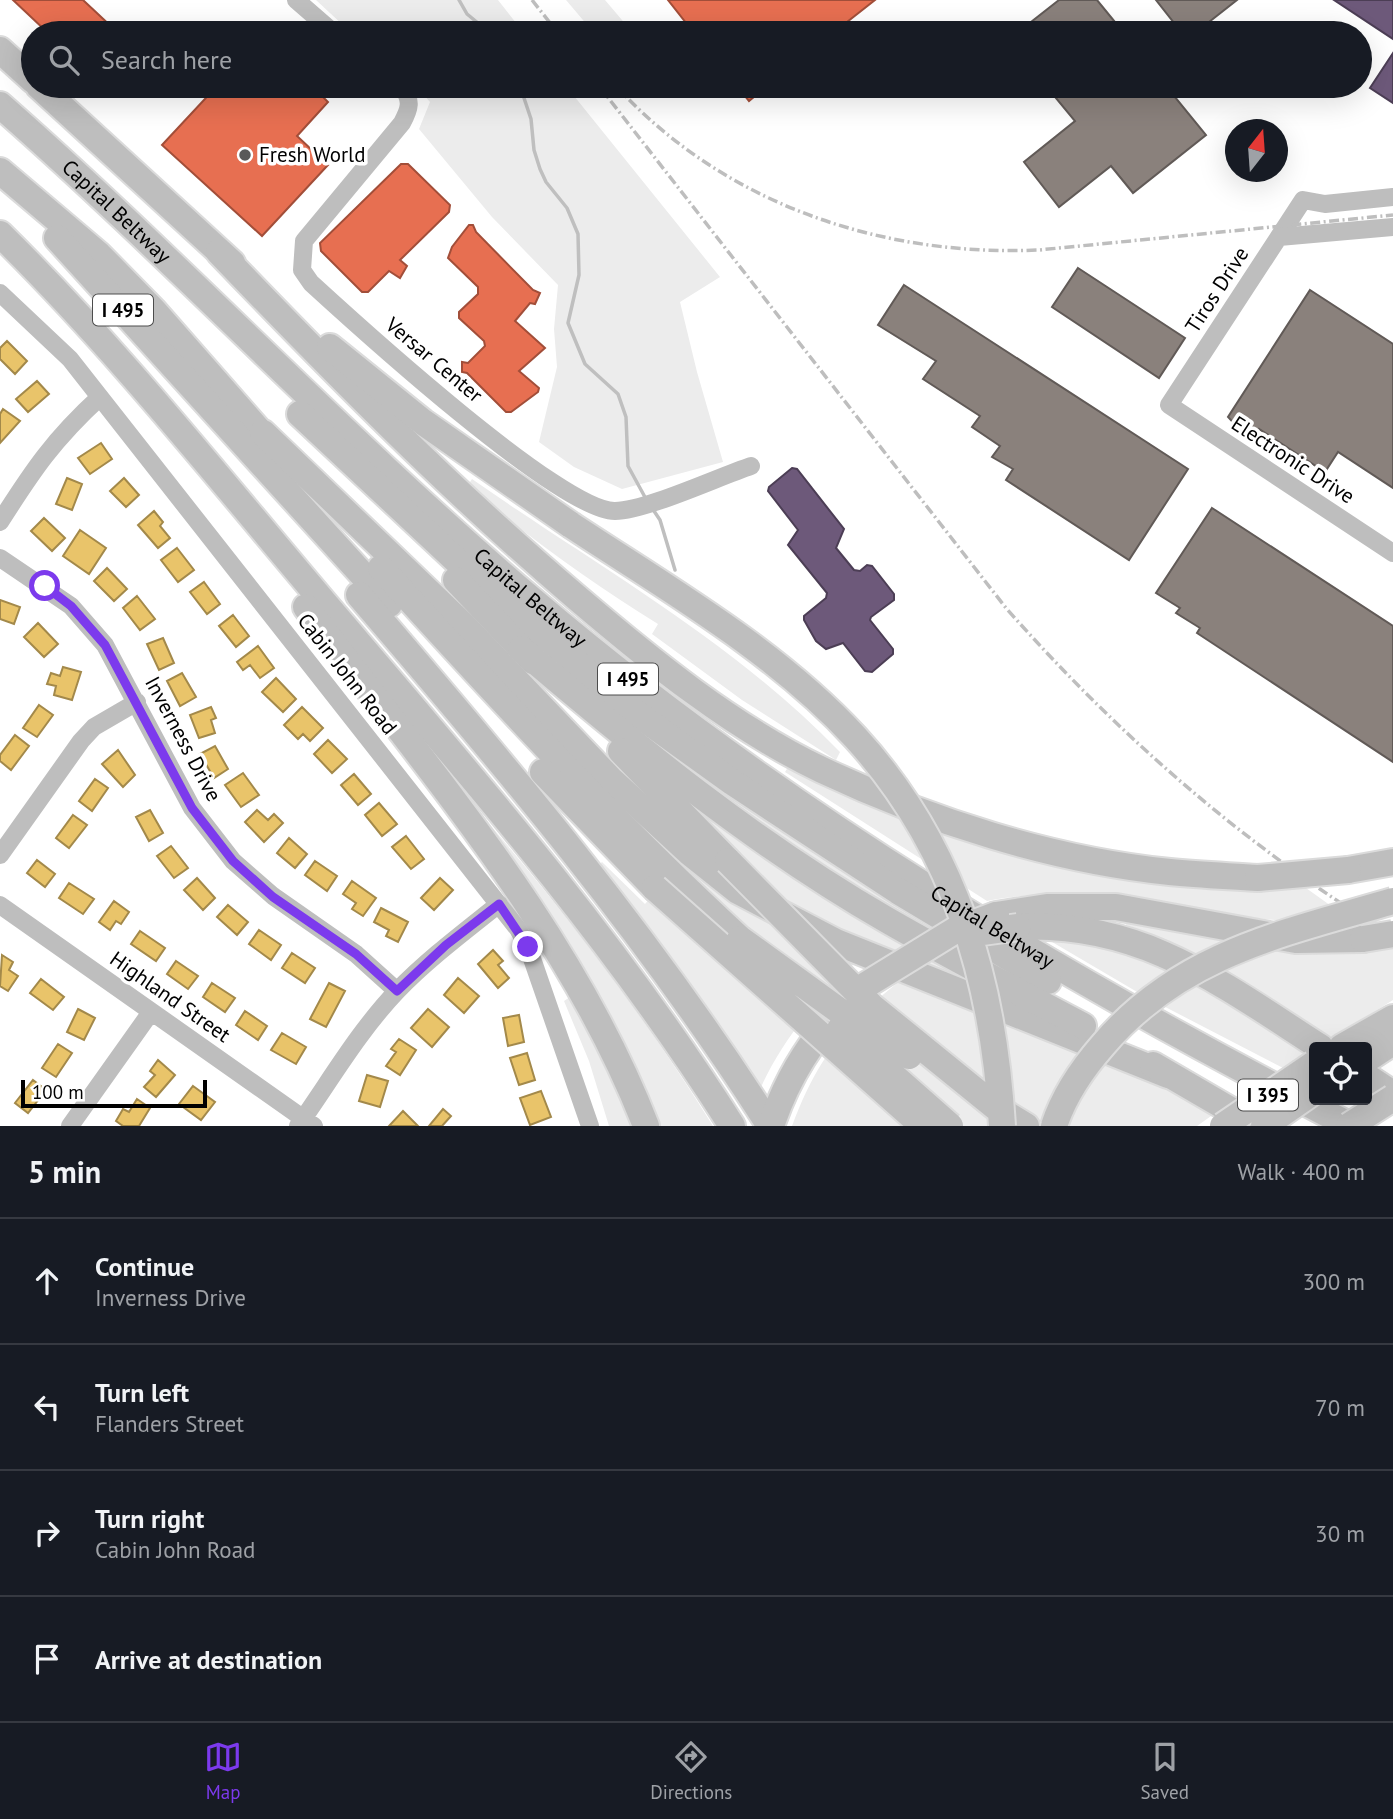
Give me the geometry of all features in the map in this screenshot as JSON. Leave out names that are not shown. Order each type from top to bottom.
[{"type":"highway","points":[[0,50],[21,69]]},
{"type":"highway","points":[[52,98],[219,252],[381,390],[571,525],[671,591],[785,674],[854,736],[893,783],[925,833],[951,886],[979,961],[999,1069],[1000,1117]]},
{"type":"highway","name":"Capital Beltway","points":[[0,104],[75,170],[304,394],[437,517],[532,601],[659,703],[790,797],[956,905],[1131,1011],[1350,1126]]},
{"type":"highway","points":[[0,122],[334,447],[547,640],[632,710],[732,782],[992,949],[1167,1047],[1318,1126]]},
{"type":"highway","points":[[0,171],[99,255],[153,310],[253,438],[355,590],[509,770],[584,863],[668,975],[771,1126]]},
{"type":"highway","name":"I 495","points":[[0,179],[253,438],[596,829],[663,882],[923,1126]]},
{"type":"highway","points":[[0,234],[50,285],[162,411],[560,883],[654,1009],[732,1126]]},
{"type":"highway","points":[[219,252],[369,409],[490,522],[629,642],[732,718],[821,769],[922,812],[1010,840],[1087,859],[1155,870],[1258,878],[1348,870],[1393,862]]},
{"type":"highway","points":[[162,411],[542,925],[604,1031],[646,1126]]},
{"type":"highway","points":[[253,438],[465,627],[610,779],[688,852],[738,891],[792,921],[849,947],[1168,1075]]},
{"type":"highway","points":[[334,447],[522,649],[870,1006],[1000,1117]]},
{"type":"highway","points":[[522,649],[625,738],[707,800],[841,891],[887,920],[1148,1061],[1257,1126]]},
{"type":"highway","points":[[663,882],[863,1028],[1000,1117],[1026,1126]]},
{"type":"highway","points":[[1054,1126],[1081,1070],[1113,1032],[1172,982],[1233,949],[1393,901]]},
{"type":"highway","points":[[771,1126],[792,1072],[832,1016],[866,985],[909,958],[966,934],[1047,907],[1116,907],[1296,940],[1363,939],[1393,934]]},
{"type":"highway","points":[[1007,921],[1115,935],[1175,957],[1215,979],[1312,1042]]},
{"type":"highway","points":[[740,939],[950,1126]]},
{"type":"highway","points":[[1379,1044],[1393,1017]]},
{"type":"highway","name":"I 395","points":[[1223,1126],[1309,1067]]},
{"type":"highway","points":[[1350,1126],[1393,1096],[1372,1081]]},
{"type":"highway","points":[[1264,1126],[1309,1094]]},
{"type":"highway","points":[[1370,1126],[1393,1106]]},
{"type":"street","points":[[296,0],[320,21]]},
{"type":"street","name":"Versar Center","points":[[409,98],[410,107],[402,123],[304,241],[302,270],[312,284],[408,371],[542,473],[596,509],[612,512],[639,506],[751,466]]},
{"type":"street","name":"Tiros Drive","points":[[1169,405],[1303,200],[1325,204],[1393,197]]},
{"type":"street","points":[[1279,237],[1393,227]]},
{"type":"street","name":"Cabin John Road","points":[[0,293],[54,342],[100,397],[499,904],[528,947],[590,1126]]},
{"type":"street","points":[[0,522],[39,459],[61,433],[100,397]]},
{"type":"street","name":"Electronic Drive","points":[[1169,405],[1393,552]]},
{"type":"street","name":"Inverness Drive","points":[[0,558],[45,586],[89,624],[119,666],[192,808],[233,861],[273,897],[356,954],[397,991]]},
{"type":"street","points":[[0,855],[81,741],[94,727],[137,702]]},
{"type":"street","points":[[305,1123],[365,1030],[397,991],[446,945],[499,904]]},
{"type":"street","name":"Highland Street","points":[[0,905],[305,1123]]},
{"type":"street","points":[[71,1126],[151,1012]]},
{"type":"shaded area","points":[[316,0],[498,0],[515,21],[339,21]]},
{"type":"shaded area","points":[[566,0],[605,0],[623,21],[584,21]]},
{"type":"shaded area","points":[[426,98],[576,98],[720,277],[680,302],[723,462],[622,489],[574,467],[539,442],[557,367],[554,329],[558,285],[492,217],[419,129],[430,102]]},
{"type":"shaded area","points":[[472,479],[710,640],[799,712],[840,752],[836,760],[742,700],[652,634],[658,624],[536,541],[468,485]]},
{"type":"shaded area","points":[[549,649],[924,917],[918,926],[858,891],[660,752]]},
{"type":"shaded area","points":[[434,761],[509,847],[581,937],[650,1030],[713,1126],[655,1126]]},
{"type":"shaded area","points":[[790,764],[900,816],[1299,883],[1355,923],[1312,923],[1246,917],[1101,896],[1027,895],[987,901],[785,772]]},
{"type":"shaded area","points":[[698,804],[999,991],[995,1000],[771,900],[693,809]]},
{"type":"shaded area","points":[[662,843],[857,961],[803,1019],[780,1051],[761,1087],[682,973],[598,866],[602,862],[645,904],[678,867],[657,847]]},
{"type":"shaded area","points":[[1127,921],[1393,947],[1393,1000],[1329,1040],[1232,975],[1180,947],[1126,925]]},
{"type":"shaded area","points":[[1047,939],[1086,944],[1122,953],[1188,980],[1309,1055],[1309,1081],[1144,996]]},
{"type":"shaded area","points":[[901,980],[1138,1074],[1214,1114],[1197,1126],[792,1126],[812,1081],[835,1044],[864,1012]]},
{"type":"shaded area","points":[[570,997],[576,998],[634,1126],[609,1126],[589,1061],[564,1001]]},
{"type":"building: Homes","points":[[7,341],[27,361],[15,374],[0,359],[0,348]]},
{"type":"building: Homes","points":[[37,381],[49,394],[28,412],[16,399]]},
{"type":"building: Homes","points":[[3,409],[20,421],[0,443],[0,414]]},
{"type":"building: Homes","points":[[101,443],[112,459],[90,474],[78,458]]},
{"type":"building: Homes","points":[[67,478],[82,484],[72,510],[56,504]]},
{"type":"building: Homes","points":[[124,478],[139,495],[126,507],[110,491]]},
{"type":"building: Homes","points":[[154,511],[163,522],[160,526],[170,538],[158,548],[138,525]]},
{"type":"building: Homes","points":[[44,518],[65,538],[52,551],[31,531]]},
{"type":"building: Homes","points":[[80,530],[106,548],[89,574],[63,556]]},
{"type":"building: Homes","points":[[177,548],[194,570],[178,582],[161,560]]},
{"type":"building: Homes","points":[[107,568],[127,589],[114,601],[94,581]]},
{"type":"building: Homes","points":[[204,582],[220,604],[207,614],[190,592]]},
{"type":"building: Homes","points":[[137,596],[155,619],[140,630],[123,608]]},
{"type":"building: Homes","points":[[0,600],[20,607],[14,624],[0,619]]},
{"type":"building: Homes","points":[[233,615],[249,636],[236,647],[219,626]]},
{"type":"building: Homes","points":[[38,623],[58,644],[44,657],[24,637]]},
{"type":"building: Homes","points":[[163,638],[174,663],[159,670],[147,644]]},
{"type":"building: Homes","points":[[258,646],[274,668],[260,678],[250,665],[243,670],[237,662]]},
{"type":"building: Homes","points":[[63,667],[81,672],[72,700],[54,695],[56,686],[47,684],[51,673],[60,676]]},
{"type":"building: Homes","points":[[182,673],[196,697],[180,706],[167,681]]},
{"type":"building: Homes","points":[[276,678],[296,699],[283,712],[262,692]]},
{"type":"building: Homes","points":[[39,705],[53,715],[37,737],[23,728]]},
{"type":"building: Homes","points":[[211,707],[216,718],[211,720],[215,733],[199,738],[190,715]]},
{"type":"building: Homes","points":[[302,707],[323,728],[310,741],[303,734],[298,739],[284,725]]},
{"type":"building: Homes","points":[[15,735],[29,746],[11,770],[0,761],[0,755]]},
{"type":"building: Homes","points":[[328,740],[347,759],[332,773],[314,754]]},
{"type":"building: Homes","points":[[215,746],[228,769],[214,778],[200,754]]},
{"type":"building: Homes","points":[[118,750],[135,775],[123,787],[102,764]]},
{"type":"building: Homes","points":[[243,773],[259,795],[241,807],[225,785]]},
{"type":"building: Homes","points":[[354,774],[371,794],[358,805],[341,785]]},
{"type":"building: Homes","points":[[95,779],[108,788],[92,811],[79,801]]},
{"type":"building: Homes","points":[[379,803],[397,824],[382,836],[365,815]]},
{"type":"building: Homes","points":[[150,810],[163,833],[149,841],[136,817]]},
{"type":"building: Homes","points":[[257,810],[268,820],[274,814],[283,823],[264,842],[245,822]]},
{"type":"building: Homes","points":[[73,815],[87,825],[69,848],[56,838]]},
{"type":"building: Homes","points":[[406,836],[424,859],[411,869],[392,847]]},
{"type":"building: Homes","points":[[289,838],[307,854],[295,868],[277,853]]},
{"type":"building: Homes","points":[[171,846],[188,868],[174,878],[157,856]]},
{"type":"building: Homes","points":[[37,860],[55,874],[45,887],[27,873]]},
{"type":"building: Homes","points":[[315,861],[337,876],[327,891],[305,875]]},
{"type":"building: Homes","points":[[197,878],[215,898],[203,910],[184,890]]},
{"type":"building: Homes","points":[[440,878],[453,890],[434,910],[421,898]]},
{"type":"building: Homes","points":[[352,881],[376,898],[363,916],[352,909],[356,903],[343,894]]},
{"type":"building: Homes","points":[[69,883],[94,899],[83,914],[59,898]]},
{"type":"building: Homes","points":[[114,901],[129,912],[121,924],[116,921],[110,930],[99,922]]},
{"type":"building: Homes","points":[[228,905],[248,922],[237,935],[217,917]]},
{"type":"building: Homes","points":[[381,908],[408,922],[398,942],[386,936],[389,930],[374,922]]},
{"type":"building: Homes","points":[[259,930],[281,945],[271,960],[249,944]]},
{"type":"building: Homes","points":[[140,931],[165,948],[156,961],[131,944]]},
{"type":"building: Homes","points":[[493,950],[503,961],[498,965],[509,978],[498,988],[478,964]]},
{"type":"building: Homes","points":[[292,953],[315,968],[305,983],[282,968]]},
{"type":"building: Homes","points":[[2,955],[13,962],[9,970],[18,976],[8,991],[0,986]]},
{"type":"building: Homes","points":[[176,961],[198,976],[188,989],[167,974]]},
{"type":"building: Homes","points":[[458,978],[479,996],[464,1013],[444,995]]},
{"type":"building: Homes","points":[[41,979],[64,997],[53,1010],[30,993]]},
{"type":"building: Homes","points":[[212,983],[235,998],[225,1012],[203,997]]},
{"type":"building: Homes","points":[[329,983],[345,991],[326,1027],[310,1019]]},
{"type":"building: Homes","points":[[78,1009],[95,1018],[84,1040],[67,1032]]},
{"type":"building: Homes","points":[[428,1009],[449,1027],[432,1047],[411,1028]]},
{"type":"building: Homes","points":[[245,1011],[267,1026],[258,1040],[236,1025]]},
{"type":"building: Homes","points":[[519,1015],[524,1042],[508,1046],[503,1018]]},
{"type":"building: Homes","points":[[282,1033],[306,1047],[296,1064],[271,1050]]},
{"type":"building: Homes","points":[[399,1039],[416,1050],[400,1075],[386,1066],[396,1052],[391,1049]]},
{"type":"building: Homes","points":[[58,1044],[72,1053],[56,1077],[42,1068]]},
{"type":"building: Homes","points":[[527,1053],[535,1080],[519,1085],[510,1058]]},
{"type":"building: Homes","points":[[158,1060],[175,1075],[156,1097],[144,1087],[155,1075],[150,1071]]},
{"type":"building: Homes","points":[[367,1075],[388,1081],[380,1107],[359,1101]]},
{"type":"building: Homes","points":[[33,1080],[46,1090],[28,1113],[15,1103]]},
{"type":"building: Homes","points":[[193,1086],[215,1102],[201,1120],[179,1104]]},
{"type":"building: Homes","points":[[541,1091],[551,1117],[530,1125],[520,1098]]},
{"type":"building: Homes","points":[[137,1099],[150,1108],[139,1126],[123,1126],[116,1121],[123,1109],[129,1112]]},
{"type":"building: Homes","points":[[443,1109],[451,1116],[442,1126],[429,1126]]},
{"type":"building: Homes","points":[[403,1111],[418,1126],[389,1126]]},
{"type":"building: Shops","points":[[13,0],[83,0],[105,21],[35,21]]},
{"type":"building: Shops","points":[[668,0],[875,0],[848,21],[685,21]]},
{"type":"building: Shops","name":"Fresh World","points":[[206,98],[324,98],[328,102],[297,136],[328,165],[262,236],[162,145]]},
{"type":"building: Shops","points":[[401,164],[408,164],[450,205],[449,212],[400,260],[407,266],[400,278],[389,271],[368,292],[362,292],[321,251],[320,243]]},
{"type":"building: Shops","points":[[469,225],[473,225],[476,232],[533,290],[540,293],[535,304],[530,303],[515,321],[545,348],[519,371],[539,388],[538,392],[511,412],[506,412],[467,373],[462,372],[462,362],[468,363],[485,346],[484,341],[459,318],[459,312],[478,294],[478,287],[448,258],[452,247]]},
{"type":"building: Offices","points":[[1334,0],[1393,0],[1393,39],[1372,25],[1372,21],[1366,21]]},
{"type":"building: Offices","points":[[1393,53],[1393,103],[1372,89],[1372,85]]},
{"type":"building: Offices","points":[[792,468],[797,469],[844,529],[836,548],[854,570],[860,571],[867,565],[872,566],[894,594],[894,600],[870,620],[893,649],[893,654],[872,672],[865,671],[843,643],[826,649],[816,641],[804,620],[804,616],[826,598],[827,593],[788,545],[798,530],[768,491],[769,487]]},
{"type":"building: Industry","points":[[1059,0],[1097,0],[1114,21],[1032,21]]},
{"type":"building: Industry","points":[[1156,0],[1237,0],[1210,21],[1173,21]]},
{"type":"building: Industry","points":[[1056,98],[1176,98],[1206,135],[1133,193],[1111,166],[1059,207],[1024,162],[1075,121]]},
{"type":"building: Industry","points":[[1078,268],[1185,338],[1159,378],[1052,307]]},
{"type":"building: Industry","points":[[904,285],[1188,469],[1129,560],[1006,480],[1013,469],[992,457],[1000,446],[972,427],[980,416],[923,379],[936,361],[878,325]]},
{"type":"building: Industry","points":[[1310,290],[1393,344],[1393,488],[1338,452],[1325,472],[1259,429],[1251,442],[1228,417]]},
{"type":"building: Industry","points":[[1212,508],[1393,626],[1393,762],[1197,633],[1200,628],[1176,613],[1180,608],[1156,593]]},
{"type":"waterway","points":[[459,0],[467,14],[475,21]]},
{"type":"waterway","points":[[524,98],[531,119],[534,150],[540,169],[546,182],[567,208],[578,234],[579,275],[568,323],[585,364],[618,394],[626,417],[628,466],[646,499]]},
{"type":"waterway","points":[[652,508],[660,520],[675,570]]},
{"type":"railway","points":[[532,0],[549,21]]},
{"type":"railway","points":[[608,98],[1006,608],[1049,655],[1094,701],[1187,787],[1287,866],[1393,936]]},
{"type":"railway","points":[[629,98],[659,127],[705,162],[756,192],[809,215],[864,232],[921,244],[980,250],[1039,250],[1393,215]]},
{"type":"place","name":"Fresh World","points":[[245,155]]},
{"type":"route","points":[[45,586],[71,606],[105,645],[119,666],[174,778],[192,808],[233,861],[273,897],[356,954],[397,991],[446,945],[499,904],[528,947]]}]
